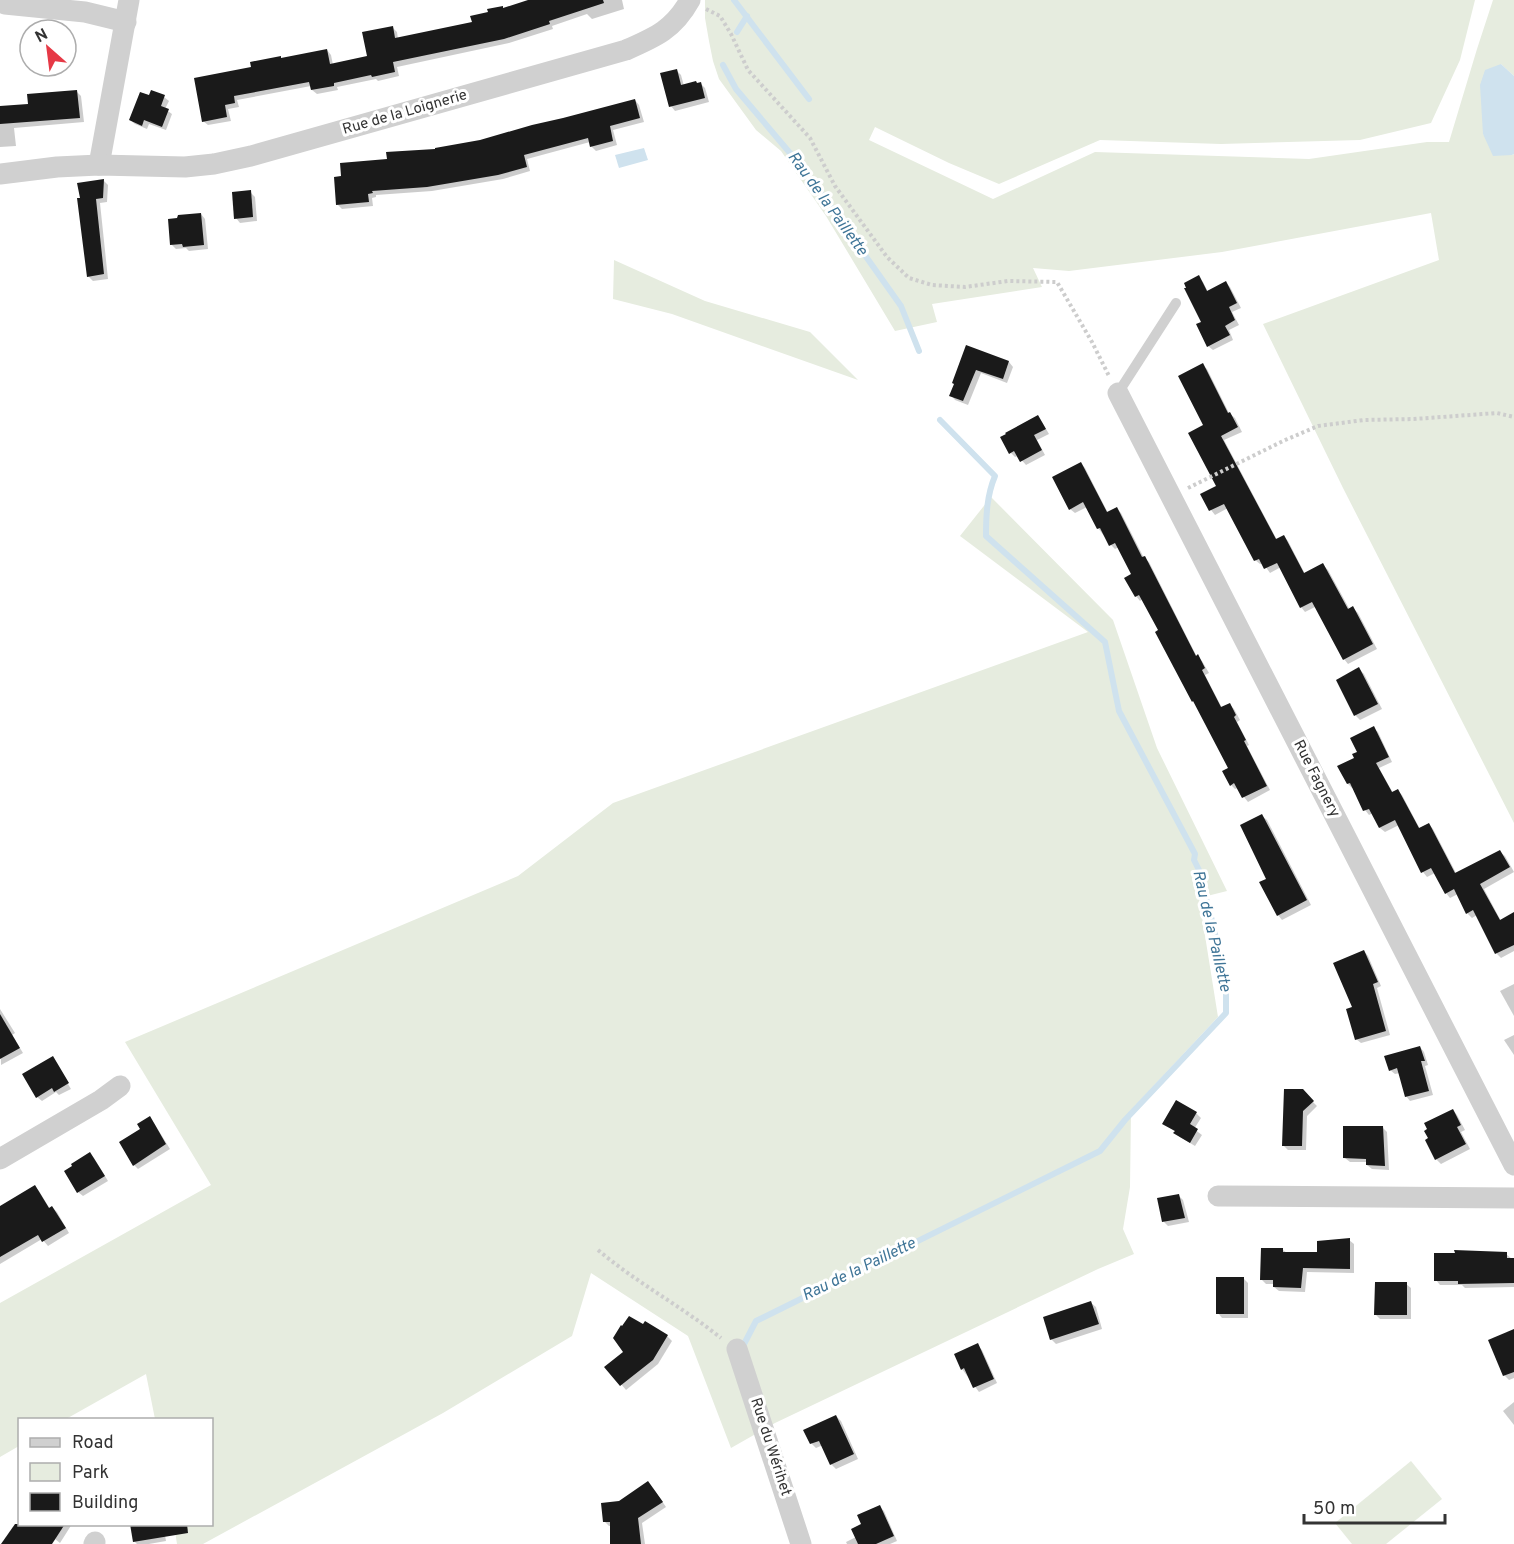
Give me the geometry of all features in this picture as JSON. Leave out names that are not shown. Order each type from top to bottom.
[{"type":"street","points":[[99,165],[129,0]]},
{"type":"street","name":"Rue de la Loignerie","points":[[0,174],[57,167],[99,165],[185,167],[214,164],[251,156],[626,50],[653,39],[670,26],[680,18],[690,0]]},
{"type":"street","points":[[5,4],[85,12],[126,22]]},
{"type":"street","name":"Rue Fagnery","points":[[1118,393],[1514,1165]]},
{"type":"street","points":[[3,1151],[100,1100],[120,1086]]},
{"type":"street","points":[[1218,1196],[1514,1198]]},
{"type":"street","name":"Rue du Wérihet","points":[[737,1349],[801,1544]]},
{"type":"lane","points":[[1118,393],[1176,303]]},
{"type":"path","points":[[690,0],[720,16],[748,70],[810,138],[835,186],[887,257],[909,278],[932,285],[965,287],[1008,281],[1057,282],[1118,393]]},
{"type":"path","points":[[1171,496],[1318,426],[1364,420],[1497,413],[1514,417]]},
{"type":"path","points":[[598,1250],[621,1269],[737,1349]]},
{"type":"green space","points":[[705,0],[1475,0],[1460,60],[1431,123],[1360,140],[1221,144],[1100,140],[999,184],[949,163],[875,127],[869,140],[993,199],[1095,152],[1309,159],[1427,142],[1449,142],[1493,0],[1514,0],[1514,76],[1501,64],[1483,110],[1483,134],[1512,155],[1514,154],[1514,823],[1343,488],[1263,324],[1439,260],[1431,213],[1222,252],[1069,271],[1033,268],[1042,287],[932,304],[937,322],[895,331],[826,216],[781,151],[756,130],[719,79],[709,41]]},
{"type":"green space","points":[[614,260],[705,301],[810,332],[858,380],[672,314],[613,299]]},
{"type":"green space","points":[[991,497],[1113,620],[1157,748],[1227,891],[1199,898],[1218,1017],[1131,1110],[1130,1187],[1123,1229],[1134,1254],[775,1423],[731,1448],[688,1336],[591,1273],[572,1336],[443,1413],[203,1544],[177,1544],[174,1526],[213,1526],[213,1418],[155,1418],[146,1374],[68,1418],[18,1418],[18,1447],[0,1457],[0,1303],[211,1185],[125,1042],[518,876],[613,803],[1088,632],[960,536]]},
{"type":"green space","points":[[1411,1461],[1442,1499],[1386,1544],[1352,1544],[1335,1523]]},
{"type":"water","points":[[1501,64],[1514,76],[1514,154],[1493,156],[1483,134],[1480,85],[1485,70]]},
{"type":"water","points":[[644,148],[648,160],[619,168],[615,155]]},
{"type":"building","points":[[528,0],[603,0],[604,3],[504,39],[393,62],[395,72],[372,77],[371,75],[311,90],[309,82],[234,96],[235,103],[225,105],[227,117],[202,122],[194,78],[251,67],[250,62],[327,49],[330,64],[367,56],[362,32],[393,26],[395,38],[472,22],[470,16],[488,12],[487,9],[503,6],[503,8]]},
{"type":"building","points":[[677,69],[681,85],[701,82],[705,98],[669,107],[660,73]]},
{"type":"building","points":[[77,90],[80,118],[0,124],[0,106],[28,104],[27,94]]},
{"type":"building","points":[[151,90],[165,95],[161,106],[169,109],[162,127],[144,120],[142,126],[129,120],[140,92],[149,95]]},
{"type":"building","points":[[635,99],[640,118],[610,126],[613,141],[590,147],[588,138],[524,155],[527,167],[498,175],[427,187],[372,191],[373,193],[368,194],[369,202],[336,205],[334,177],[341,176],[340,163],[387,159],[386,152],[435,149],[480,140]]},
{"type":"building","points":[[104,179],[103,198],[96,199],[104,274],[87,277],[77,183]]},
{"type":"building","points":[[251,190],[253,217],[234,219],[232,192]]},
{"type":"building","points":[[201,213],[204,245],[183,247],[182,244],[170,245],[168,219],[177,218],[178,215]]},
{"type":"building","points":[[1199,275],[1207,291],[1226,281],[1237,303],[1229,307],[1235,320],[1225,326],[1230,335],[1207,347],[1196,324],[1201,322],[1184,288],[1186,288],[1184,283]]},
{"type":"building","points":[[966,345],[1009,361],[1003,379],[976,370],[963,401],[949,396]]},
{"type":"building","points":[[1203,363],[1228,413],[1230,412],[1238,427],[1221,436],[1276,539],[1284,535],[1304,573],[1323,563],[1348,609],[1353,606],[1373,644],[1343,660],[1312,602],[1300,608],[1277,563],[1264,569],[1259,559],[1254,561],[1224,504],[1209,511],[1200,494],[1216,486],[1188,433],[1203,425],[1178,376]]},
{"type":"building","points":[[1038,415],[1046,429],[1034,435],[1042,450],[1020,462],[1014,451],[1009,454],[1000,437]]},
{"type":"building","points":[[1081,462],[1107,512],[1117,507],[1142,557],[1145,556],[1196,656],[1198,654],[1205,668],[1202,670],[1221,707],[1230,703],[1236,715],[1234,717],[1246,740],[1244,741],[1267,786],[1242,798],[1234,783],[1230,786],[1222,771],[1228,768],[1155,632],[1158,630],[1139,595],[1135,597],[1124,578],[1131,574],[1115,543],[1109,546],[1083,502],[1069,510],[1052,477]]},
{"type":"building","points":[[1359,667],[1378,704],[1354,716],[1336,680]]},
{"type":"building","points":[[1374,726],[1389,757],[1376,763],[1392,792],[1398,789],[1419,828],[1429,823],[1455,873],[1500,850],[1510,867],[1480,884],[1500,920],[1514,912],[1514,945],[1495,954],[1473,910],[1466,914],[1454,889],[1445,894],[1431,868],[1421,873],[1395,820],[1379,828],[1369,809],[1363,811],[1350,783],[1347,784],[1337,766],[1354,758],[1352,754],[1357,752],[1350,738]]},
{"type":"building","points":[[1262,814],[1307,900],[1277,916],[1259,882],[1266,879],[1240,825]]},
{"type":"building","points":[[1364,950],[1378,982],[1373,984],[1386,1031],[1355,1040],[1346,1009],[1352,1007],[1333,963]]},
{"type":"building","points":[[0,1014],[20,1048],[0,1059]]},
{"type":"building","points":[[1420,1046],[1425,1061],[1421,1061],[1429,1091],[1405,1097],[1397,1068],[1389,1071],[1384,1056]]},
{"type":"building","points":[[53,1056],[69,1083],[54,1092],[52,1088],[36,1098],[22,1074]]},
{"type":"building","points":[[1284,1089],[1303,1089],[1314,1101],[1303,1111],[1302,1146],[1282,1146]]},
{"type":"building","points":[[1176,1100],[1197,1112],[1190,1124],[1198,1129],[1190,1143],[1162,1124]]},
{"type":"building","points":[[1453,1109],[1461,1125],[1457,1127],[1466,1144],[1435,1160],[1425,1140],[1428,1138],[1424,1131],[1427,1129],[1424,1123]]},
{"type":"building","points":[[150,1116],[166,1144],[133,1166],[119,1142],[140,1129],[137,1124]]},
{"type":"building","points":[[1343,1126],[1383,1126],[1385,1166],[1366,1165],[1366,1159],[1343,1158]]},
{"type":"building","points":[[90,1152],[105,1176],[77,1193],[64,1171]]},
{"type":"building","points":[[35,1185],[49,1208],[52,1206],[66,1228],[42,1242],[38,1235],[0,1257],[0,1206]]},
{"type":"building","points":[[1179,1194],[1185,1218],[1162,1222],[1157,1198]]},
{"type":"building","points":[[1350,1238],[1350,1269],[1303,1268],[1301,1288],[1273,1287],[1273,1280],[1260,1280],[1261,1248],[1283,1248],[1283,1252],[1317,1252],[1317,1241]]},
{"type":"building","points":[[1454,1250],[1507,1252],[1507,1258],[1514,1258],[1514,1283],[1458,1284],[1458,1281],[1434,1281],[1434,1253],[1455,1253]]},
{"type":"building","points":[[1216,1277],[1244,1277],[1244,1314],[1216,1314]]},
{"type":"building","points":[[1375,1282],[1407,1282],[1407,1315],[1374,1315]]},
{"type":"building","points":[[1091,1301],[1099,1324],[1050,1340],[1043,1317]]},
{"type":"building","points":[[629,1316],[643,1324],[645,1321],[668,1335],[653,1360],[620,1386],[604,1367],[623,1352],[613,1338]]},
{"type":"building","points":[[1514,1329],[1514,1372],[1503,1376],[1488,1340]]},
{"type":"building","points":[[978,1343],[994,1379],[973,1388],[964,1368],[961,1370],[954,1354]]},
{"type":"building","points":[[836,1415],[854,1454],[830,1465],[819,1441],[810,1444],[803,1430]]},
{"type":"building","points":[[648,1481],[663,1502],[638,1518],[641,1544],[610,1544],[610,1522],[603,1522],[601,1503],[619,1501]]},
{"type":"building","points":[[880,1505],[894,1536],[876,1544],[858,1544],[851,1529],[861,1524],[857,1515]]},
{"type":"building","points":[[15,1524],[18,1526],[64,1526],[52,1544],[1,1544]]},
{"type":"building","points":[[130,1526],[187,1526],[188,1533],[133,1542]]},
{"type":"waterway","name":"Rau de la Paillette","points":[[734,0],[809,99]]},
{"type":"waterway","name":"Rau de la Paillette","points":[[737,32],[747,16]]},
{"type":"waterway","name":"Rau de la Paillette","points":[[723,65],[736,89],[806,172],[901,306],[919,351]]},
{"type":"waterway","name":"Rau de la Paillette","points":[[743,1346],[756,1321],[1100,1151],[1125,1120],[1226,1013],[1226,984],[1220,972],[1218,947],[1208,904],[1198,880],[1199,870],[1194,860],[1195,854],[1119,711],[1105,642],[986,536],[990,490],[995,476],[940,420]]}]
